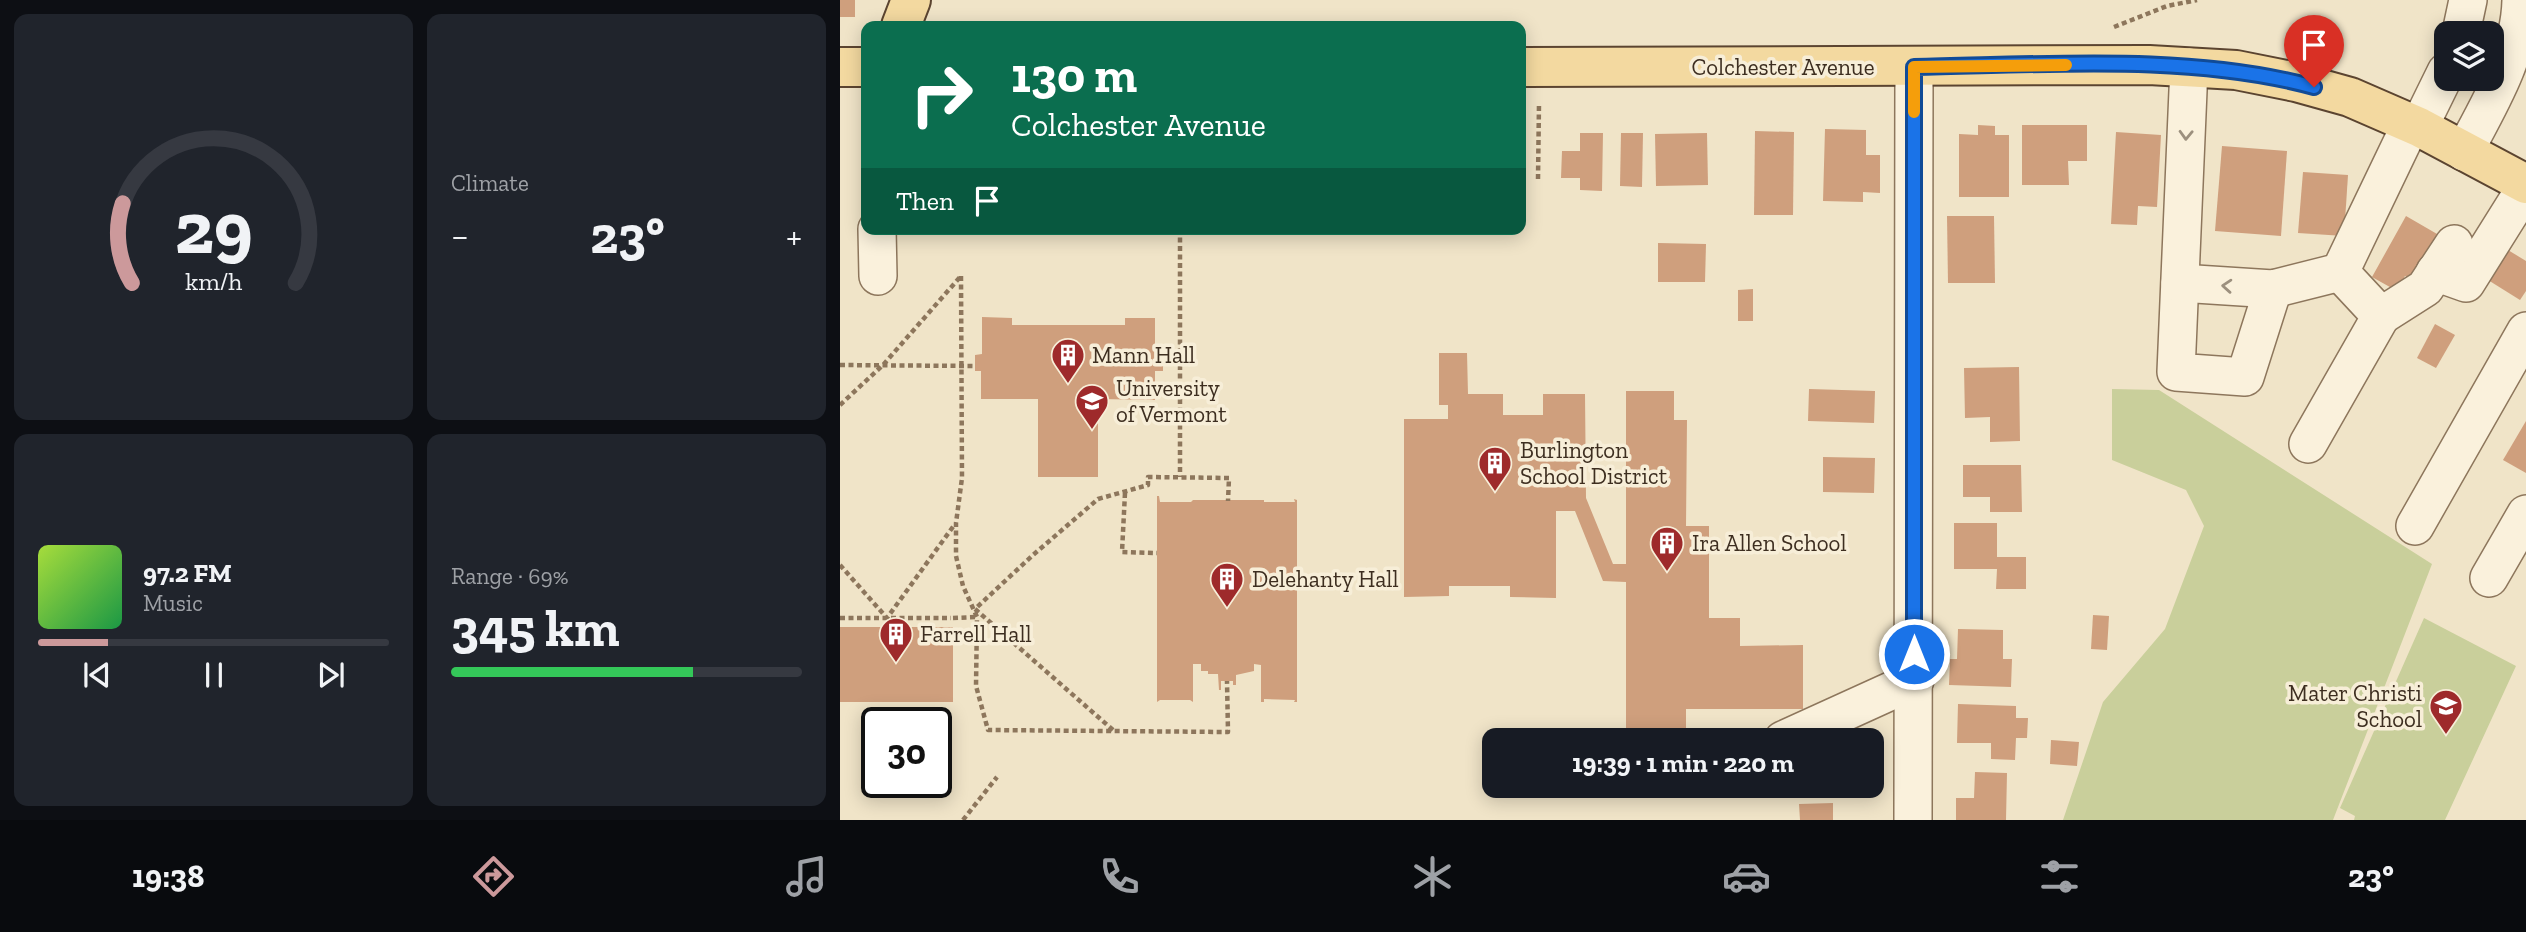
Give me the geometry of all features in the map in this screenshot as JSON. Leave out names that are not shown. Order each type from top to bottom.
[{"type":"main road","points":[[903,21],[911,0]]},
{"type":"main road","name":"Colchester Avenue","points":[[1526,67],[2123,65],[2236,70],[2296,82],[2350,97],[2415,126],[2526,186]]},
{"type":"main road","points":[[840,67],[861,67]]},
{"type":"street","points":[[2464,21],[2468,0]]},
{"type":"street","points":[[2464,152],[2511,57],[2521,0]]},
{"type":"street","points":[[1913,820],[1914,67]]},
{"type":"street","points":[[2189,67],[2176,372],[2245,377],[2273,289]]},
{"type":"street","points":[[2180,283],[2273,289],[2340,272],[2435,91]]},
{"type":"street","points":[[2308,443],[2381,316],[2425,288],[2444,258],[2466,283],[2526,186]]},
{"type":"street","points":[[877,235],[878,276]]},
{"type":"street","points":[[2340,272],[2381,316]]},
{"type":"street","points":[[2415,526],[2526,331]]},
{"type":"street","points":[[2489,578],[2526,514]]},
{"type":"street","points":[[1809,728],[1915,680]]},
{"type":"path","points":[[2114,27],[2167,6],[2197,0]]},
{"type":"path","points":[[1538,179],[1539,103]]},
{"type":"path","points":[[1180,235],[1180,477]]},
{"type":"path","points":[[840,405],[883,365],[961,276],[962,478],[956,523],[956,556],[963,586],[977,617],[975,686],[988,730],[1228,732],[1227,681]]},
{"type":"path","points":[[840,365],[975,366]]},
{"type":"path","points":[[975,609],[1098,499],[1148,485],[1148,477],[1229,478],[1228,501]]},
{"type":"path","points":[[1125,493],[1122,552],[1157,553]]},
{"type":"path","points":[[887,618],[956,523]]},
{"type":"path","points":[[840,565],[887,618]]},
{"type":"path","points":[[975,609],[1114,730]]},
{"type":"path","points":[[840,618],[977,617]]},
{"type":"path","points":[[963,820],[998,777]]},
{"type":"green space","points":[[2112,389],[2159,390],[2432,564],[2333,820],[2063,820],[2103,702],[2165,629],[2204,526],[2186,490],[2112,460]]},
{"type":"green space","name":"Mater Christi School","points":[[2424,618],[2516,666],[2445,820],[2354,820],[2355,816],[2340,808]]},
{"type":"building","points":[[840,0],[855,0],[855,17],[840,17]]},
{"type":"building","points":[[1978,125],[1995,126],[1995,135],[2009,135],[2009,197],[1959,197],[1959,134],[1978,135]]},
{"type":"building","points":[[2022,125],[2087,125],[2087,161],[2068,161],[2069,185],[2022,185]]},
{"type":"building","points":[[1825,129],[1866,130],[1866,155],[1880,155],[1880,193],[1863,192],[1863,202],[1823,201]]},
{"type":"building","points":[[1755,131],[1794,132],[1793,215],[1754,215]]},
{"type":"building","points":[[2116,132],[2161,135],[2157,207],[2138,206],[2137,225],[2111,224]]},
{"type":"building","points":[[1580,133],[1603,133],[1602,191],[1580,190],[1580,178],[1561,178],[1562,151],[1580,151]]},
{"type":"building","points":[[1621,133],[1643,133],[1642,187],[1620,186]]},
{"type":"building","points":[[1707,133],[1708,185],[1656,186],[1655,134]]},
{"type":"building","points":[[2222,146],[2287,151],[2281,236],[2215,231]]},
{"type":"building","points":[[2303,172],[2348,175],[2344,236],[2298,233]]},
{"type":"building","points":[[1947,216],[1994,216],[1995,283],[1948,283]]},
{"type":"building","points":[[2406,216],[2444,238],[2419,283],[2405,276],[2397,291],[2372,277]]},
{"type":"building","points":[[1658,243],[1706,244],[1705,282],[1658,282]]},
{"type":"building","points":[[2508,250],[2526,261],[2526,291],[2520,300],[2488,280]]},
{"type":"building","points":[[1753,289],[1753,321],[1738,321],[1738,290]]},
{"type":"building","name":"Mann Hall","points":[[982,317],[1012,318],[1012,325],[1125,325],[1125,318],[1155,318],[1155,355],[1163,355],[1163,371],[1155,371],[1155,400],[1098,399],[1098,477],[1038,477],[1038,399],[981,399],[981,371],[975,371],[975,355],[982,354]]},
{"type":"building","points":[[2435,324],[2455,335],[2436,368],[2417,358]]},
{"type":"building","points":[[1439,353],[1467,353],[1468,394],[1503,394],[1503,415],[1543,415],[1543,394],[1585,394],[1586,498],[1613,564],[1626,564],[1626,391],[1674,391],[1674,420],[1687,420],[1686,526],[1709,526],[1709,618],[1740,618],[1740,646],[1803,645],[1803,709],[1686,709],[1686,728],[1626,728],[1626,582],[1603,581],[1575,511],[1556,511],[1556,598],[1510,597],[1510,586],[1449,586],[1449,596],[1404,597],[1404,419],[1448,419],[1448,405],[1439,405]]},
{"type":"building","points":[[2019,367],[2020,441],[1990,442],[1990,417],[1965,418],[1964,368]]},
{"type":"building","points":[[1809,389],[1875,391],[1874,423],[1808,421]]},
{"type":"building","points":[[2526,421],[2526,473],[2503,460]]},
{"type":"building","points":[[1823,457],[1875,458],[1874,493],[1823,492]]},
{"type":"building","points":[[1963,465],[2021,465],[2022,512],[1990,512],[1990,497],[1963,497]]},
{"type":"building","name":"Delehanty Hall","points":[[1157,496],[1160,502],[1297,500],[1297,702],[1264,699],[1264,702],[1261,702],[1261,665],[1254,664],[1254,671],[1236,675],[1236,685],[1233,685],[1233,681],[1221,681],[1219,690],[1218,674],[1208,674],[1208,671],[1201,671],[1201,664],[1193,664],[1193,702],[1157,702]]},
{"type":"building","points":[[1954,523],[1997,523],[1997,557],[2026,557],[2026,589],[1996,589],[1997,569],[1954,569]]},
{"type":"building","points":[[2093,615],[2109,616],[2107,650],[2091,649]]},
{"type":"building","name":"Farrell Hall","points":[[840,627],[953,627],[953,702],[840,702]]},
{"type":"building","points":[[1958,629],[2003,630],[2003,659],[2012,659],[2011,687],[1949,685],[1950,659],[1957,659]]},
{"type":"building","points":[[1958,704],[2016,706],[2016,718],[2028,718],[2027,738],[2016,738],[2015,760],[1991,759],[1991,743],[1957,743]]},
{"type":"building","points":[[2051,740],[2079,742],[2077,766],[2050,764]]},
{"type":"building","points":[[1975,772],[2007,773],[2006,820],[1956,820],[1956,798],[1974,798]]},
{"type":"building","points":[[1833,803],[1833,820],[1800,820],[1799,804]]},
{"type":"slow traffic","points":[[1914,112],[1914,67],[2066,65]]},
{"type":"place","name":"Mann Hall","points":[[1068,385]]},
{"type":"place","name":"University of Vermont","points":[[1092,431]]},
{"type":"place","name":"Burlington School District","points":[[1495,493]]},
{"type":"place","name":"Ira Allen School","points":[[1667,573]]},
{"type":"place","name":"Delehanty Hall","points":[[1227,609]]},
{"type":"place","name":"Farrell Hall","points":[[896,664]]},
{"type":"place","name":"Mater Christi School","points":[[2446,736]]},
{"type":"route","points":[[1914,654],[1914,67],[2149,65],[2236,70],[2314,87]]}]
